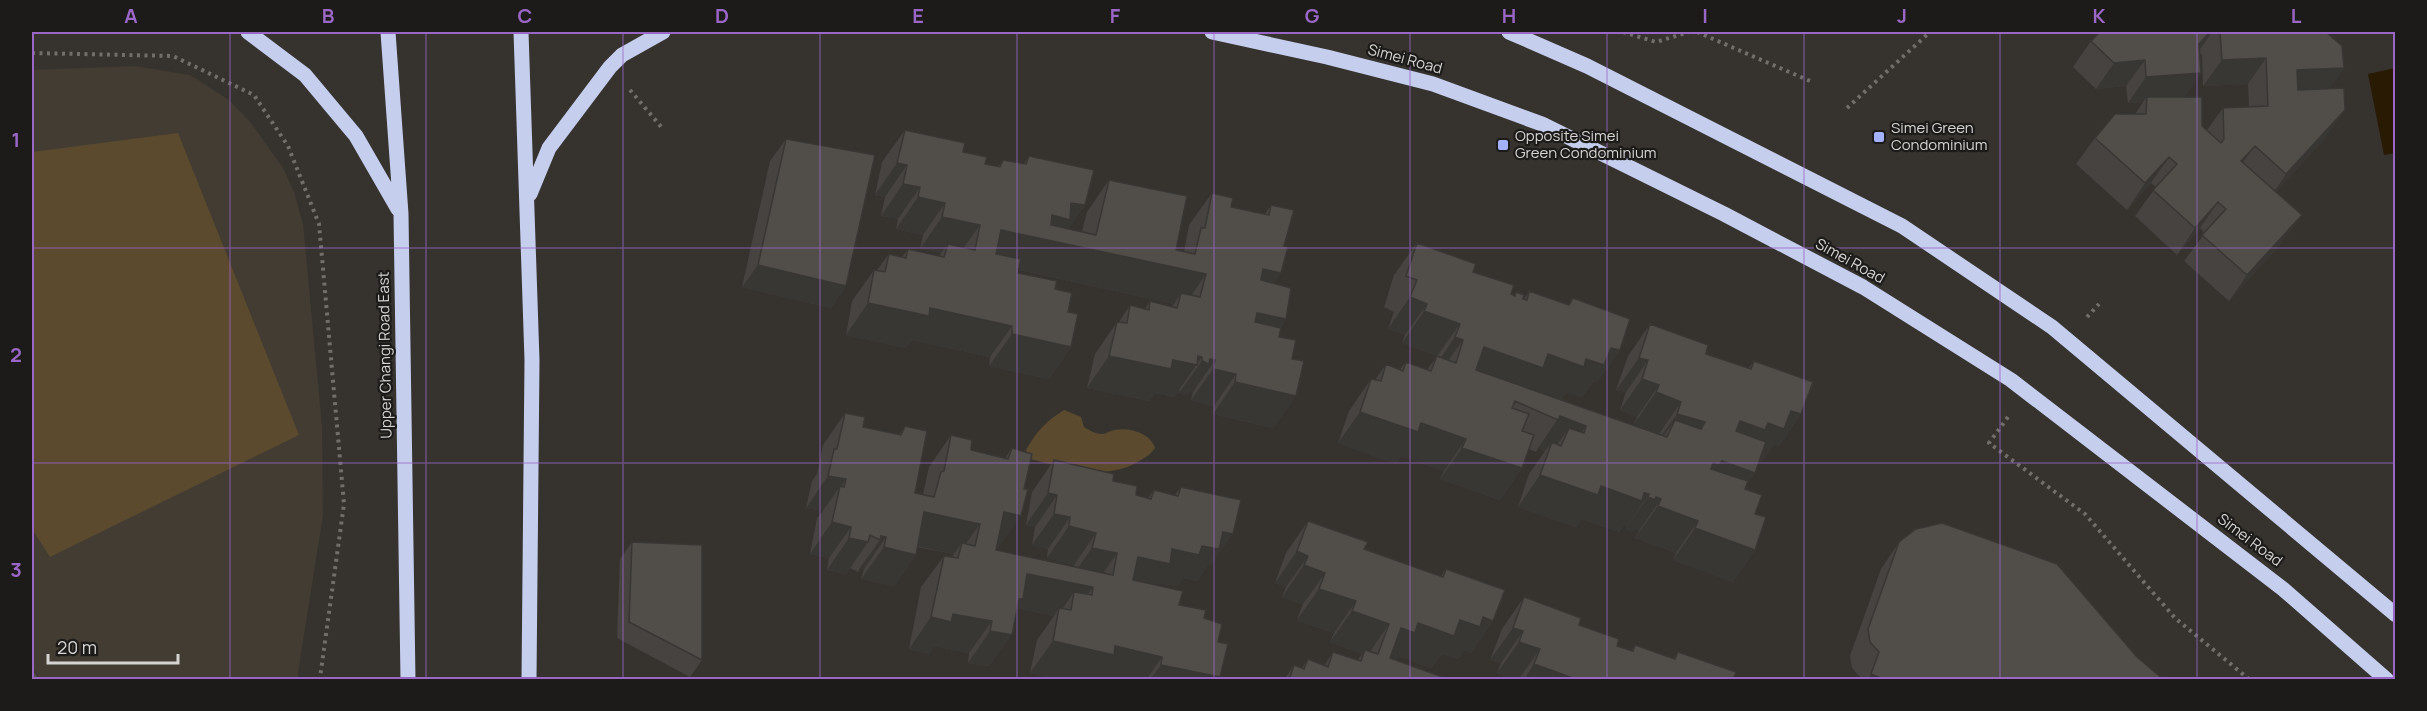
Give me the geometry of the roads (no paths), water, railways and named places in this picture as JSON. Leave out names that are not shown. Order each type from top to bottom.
[{"type":"main road","points":[[248,32],[305,75],[356,136],[401,214]]},
{"type":"main road","name":"Upper Changi Road East","points":[[388,32],[401,214],[408,680]]},
{"type":"main road","points":[[521,32],[532,360],[529,680]]},
{"type":"main road","points":[[527,200],[549,148],[610,67],[622,55],[663,32]]},
{"type":"main road","name":"Simei Road","points":[[1212,32],[1327,57],[1433,84],[1542,124],[1724,214],[1863,287],[2011,380],[2283,588],[2387,680]]},
{"type":"main road","points":[[1509,32],[1587,66],[1902,226],[2052,327],[2396,615]]},
{"type":"place","name":"Simei Green Condominium","points":[[1879,137]]},
{"type":"place","name":"Opposite Simei Green Condominium","points":[[1503,145]]}]
